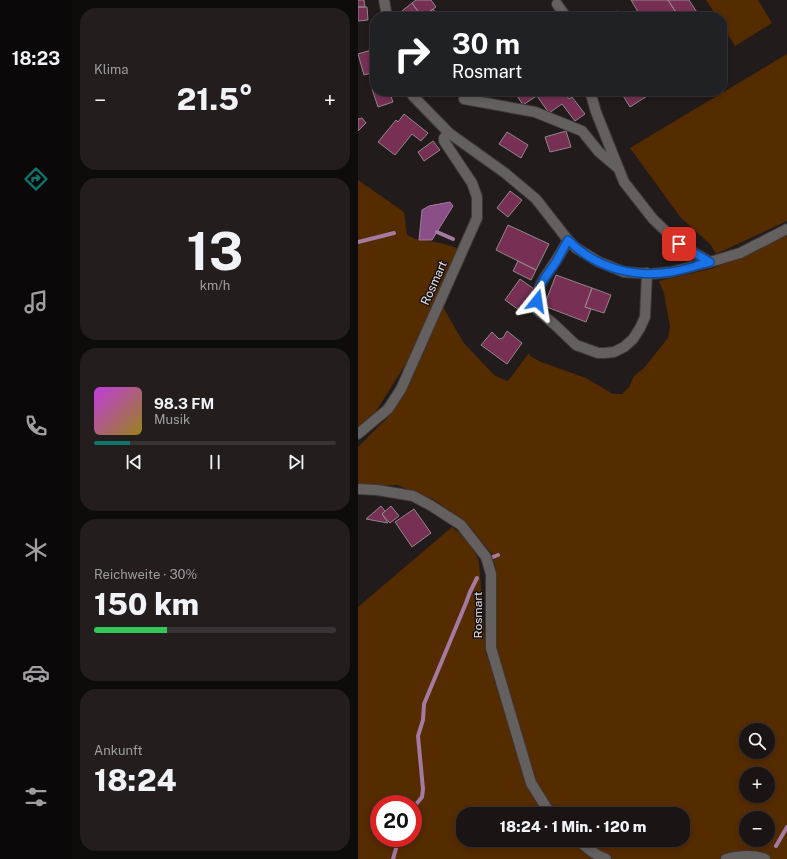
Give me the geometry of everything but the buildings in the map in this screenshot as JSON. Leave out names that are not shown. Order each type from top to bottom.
[{"type":"street","points":[[384,0],[386,12]]},
{"type":"street","points":[[557,4],[563,12]]},
{"type":"street","points":[[413,96],[450,133],[505,173],[536,199],[576,248],[599,262],[624,272],[671,272],[710,262],[740,253],[787,230]]},
{"type":"street","points":[[591,96],[596,112],[624,182],[652,219],[679,244],[710,262]]},
{"type":"street","points":[[464,99],[535,112],[582,131],[599,152],[619,169]]},
{"type":"street","name":"Rosmart","points":[[358,434],[388,409],[402,389],[477,218],[477,197],[472,183],[444,142],[444,138],[450,133]]},
{"type":"street","points":[[568,240],[538,290],[537,310],[576,345],[605,354],[619,349],[632,339],[640,328],[645,317],[647,301],[647,273]]},
{"type":"street","name":"Rosmart","points":[[358,489],[377,490],[413,496],[430,505],[461,525],[486,557],[491,574],[491,648],[531,783],[546,807]]},
{"type":"street","points":[[586,847],[606,859]]},
{"type":"street","points":[[726,859],[741,856],[761,858]]},
{"type":"shaded area","points":[[706,0],[758,0],[772,23],[735,46],[727,33],[727,12],[714,12]]},
{"type":"shaded area","points":[[787,54],[787,221],[716,254],[710,244],[681,218],[630,148],[717,96],[727,96],[727,90]]},
{"type":"shaded area","points":[[358,180],[404,212],[407,235],[415,239],[441,243],[457,248],[460,245],[412,354],[375,413],[358,426]]},
{"type":"shaded area","points":[[450,202],[453,206],[432,240],[419,240],[422,210],[429,206]]},
{"type":"shaded area","points":[[787,236],[787,859],[358,859],[358,607],[452,527],[473,548],[479,562],[486,653],[529,783],[495,640],[496,570],[492,554],[465,522],[433,499],[397,485],[372,486],[358,483],[358,447],[387,418],[423,354],[443,307],[463,342],[495,376],[508,381],[529,353],[530,356],[541,362],[586,378],[613,394],[622,394],[629,387],[634,376],[644,368],[668,338],[670,327],[664,293],[659,281],[714,268]]},
{"type":"waterway","points":[[437,232],[453,239]]},
{"type":"waterway","points":[[358,242],[394,233]]},
{"type":"waterway","points":[[493,557],[498,555]]},
{"type":"waterway","points":[[422,797],[423,789],[418,736],[423,720],[424,704],[477,578]]},
{"type":"waterway","points":[[776,846],[787,827]]},
{"type":"waterway","points":[[393,859],[396,847]]},
{"type":"route","points":[[537,301],[538,290],[544,278],[556,262],[568,240],[576,248],[599,262],[624,272],[651,274],[671,272],[710,262],[679,244]]}]
